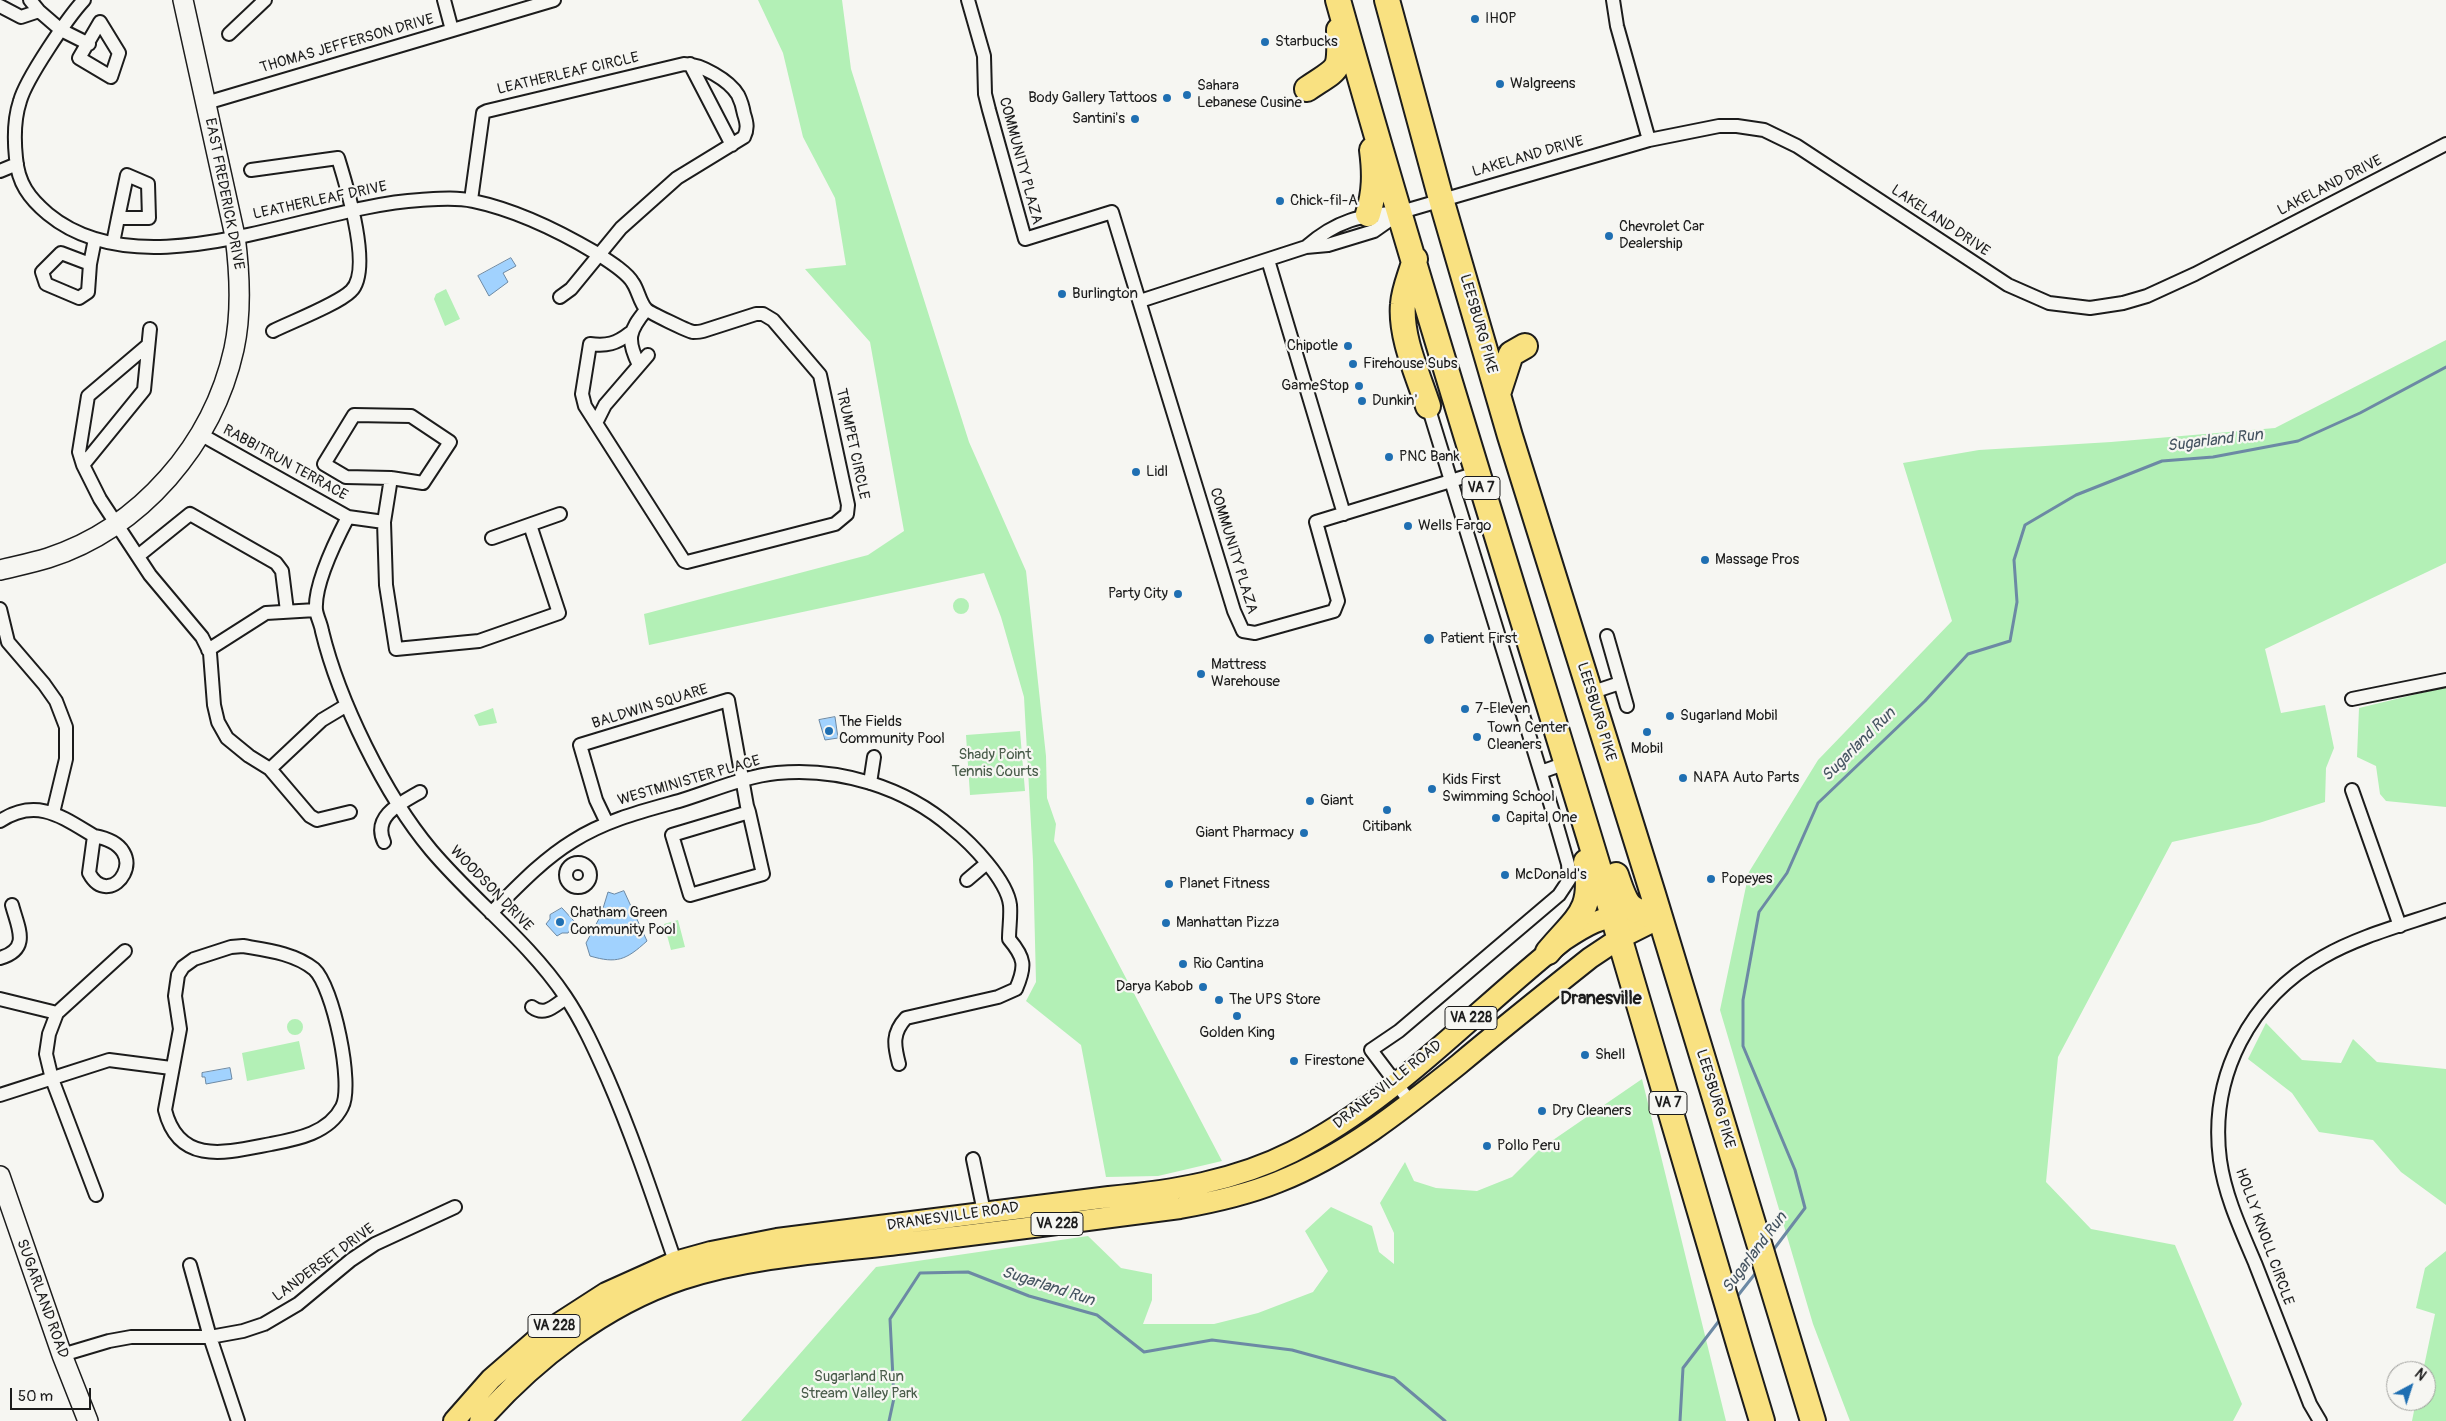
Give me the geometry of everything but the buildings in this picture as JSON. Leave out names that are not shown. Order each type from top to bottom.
[{"type":"highway","name":"LEESBURG PIKE","points":[[1387,0],[1441,199],[1498,394],[1813,1421]]},
{"type":"highway","points":[[1395,29],[1401,0]]},
{"type":"highway","points":[[1307,88],[1328,77],[1338,65],[1339,3]]},
{"type":"highway","name":"VA 7","points":[[1339,3],[1477,473],[1620,938],[1715,1269],[1762,1421]]},
{"type":"highway","points":[[1368,104],[1375,173],[1374,196],[1368,214]]},
{"type":"highway","points":[[1415,259],[1404,297],[1403,316],[1410,348],[1428,406]]},
{"type":"highway","points":[[1498,394],[1511,354],[1525,346]]},
{"type":"highway","points":[[1512,585],[1545,658],[1625,902],[1638,912],[1660,918]]},
{"type":"highway","points":[[1548,952],[1582,913],[1588,897],[1589,879],[1576,793]]},
{"type":"highway","points":[[1734,1332],[1748,1421]]},
{"type":"highway","points":[[1791,1350],[1817,1421]]},
{"type":"main road","name":"DRANESVILLE ROAD","points":[[480,1421],[518,1381],[563,1344],[608,1314],[711,1252],[777,1239],[900,1225],[984,1212],[1158,1193],[1242,1173],[1292,1153],[1338,1126],[1395,1084],[1548,952],[1586,926],[1613,915],[1660,918]]},
{"type":"main road","name":"DRANESVILLE ROAD","points":[[454,1421],[491,1379],[544,1333],[606,1293],[678,1271],[1180,1208],[1240,1196],[1278,1182],[1316,1165],[1350,1146],[1411,1103],[1590,958],[1620,938],[1660,918]]},
{"type":"street","points":[[30,0],[39,11],[61,30],[89,44]]},
{"type":"street","name":"LEATHERLEAF DRIVE","points":[[84,0],[61,30],[20,98],[15,132],[17,164],[24,188],[35,203],[71,230],[95,239],[113,243],[152,248],[176,247],[235,236],[389,201],[471,200],[551,229],[598,254],[632,280],[646,310]]},
{"type":"street","name":"EAST FREDERICK DRIVE","points":[[0,570],[48,558],[80,544],[116,524],[141,504],[169,477],[200,434],[221,391],[235,342],[240,302],[240,273],[235,236],[182,0]]},
{"type":"street","points":[[229,34],[265,0]]},
{"type":"street","points":[[444,0],[452,30]]},
{"type":"street","name":"THOMAS JEFFERSON DRIVE","points":[[206,103],[554,0]]},
{"type":"street","name":"COMMUNITY PLAZA","points":[[968,0],[984,56],[985,94],[1025,238],[1112,212],[1234,611],[1243,631],[1255,633],[1334,611],[1338,601],[1316,522],[1477,473]]},
{"type":"street","points":[[1612,0],[1617,26],[1649,140]]},
{"type":"street","points":[[0,6],[21,17],[39,11]]},
{"type":"street","points":[[690,64],[732,145]]},
{"type":"street","points":[[560,297],[571,289],[621,228],[677,178],[744,137],[747,131],[738,96],[728,84],[690,64]]},
{"type":"street","name":"LEATHERLEAF CIRCLE","points":[[471,200],[483,113],[674,65],[690,64]]},
{"type":"street","name":"LAKELAND DRIVE","points":[[1401,212],[1649,140],[1728,126],[1764,130],[1809,154],[2008,285],[2049,303],[2090,308],[2123,303],[2147,296],[2194,274],[2446,144]]},
{"type":"street","points":[[251,170],[338,158],[351,210],[360,267],[357,282],[352,290],[273,331]]},
{"type":"street","points":[[0,171],[17,164]]},
{"type":"street","points":[[1140,301],[1306,248],[1328,245],[1374,231],[1401,212]]},
{"type":"street","points":[[1306,248],[1325,231],[1368,214],[1401,212]]},
{"type":"street","points":[[113,243],[118,218]]},
{"type":"street","points":[[90,264],[95,239]]},
{"type":"street","points":[[1268,260],[1344,514]]},
{"type":"street","name":"TRUMPET CIRCLE","points":[[646,310],[694,332],[756,314],[763,314],[773,320],[820,375],[848,505],[847,514],[835,524],[687,562],[684,561],[585,406],[582,394],[590,344],[605,346],[618,343],[630,333],[646,310]]},
{"type":"street","points":[[83,465],[144,390],[150,329]]},
{"type":"street","points":[[630,333],[631,346],[639,365]]},
{"type":"street","points":[[148,345],[88,396],[79,452],[83,465],[100,499],[150,575],[202,637],[208,650],[218,722],[227,738],[249,756],[270,769],[310,816],[317,820],[350,812]]},
{"type":"street","points":[[596,423],[604,405],[648,355]]},
{"type":"street","points":[[1411,1103],[1371,1050],[1412,1020],[1559,895],[1569,880],[1568,864],[1541,772],[1428,406]]},
{"type":"street","name":"RABBITRUN TERRACE","points":[[354,415],[411,416],[450,442],[423,483],[391,478],[346,476],[324,464],[354,415]]},
{"type":"street","name":"RABBITRUN TERRACE","points":[[200,434],[348,517],[384,522]]},
{"type":"street","points":[[391,478],[384,522],[386,585],[396,649],[479,641],[559,614],[530,525]]},
{"type":"street","points":[[138,556],[190,514],[276,563],[282,571],[286,611]]},
{"type":"street","points":[[492,538],[560,514]]},
{"type":"street","name":"WOODSON DRIVE","points":[[348,517],[322,574],[316,610],[331,664],[348,705],[398,804],[432,851],[538,961],[566,998],[600,1062],[634,1141],[678,1271]]},
{"type":"street","points":[[0,609],[4,644],[48,690],[56,701],[66,727],[66,759],[53,812]]},
{"type":"street","points":[[208,650],[266,613],[316,610]]},
{"type":"street","points":[[1607,636],[1627,706]]},
{"type":"street","points":[[2352,699],[2446,680]]},
{"type":"street","points":[[1590,692],[1620,683]]},
{"type":"street","name":"BALDWIN SQUARE","points":[[607,823],[596,800],[580,745],[728,700],[743,782]]},
{"type":"street","points":[[270,769],[322,720],[348,705]]},
{"type":"street","points":[[870,783],[874,757]]},
{"type":"street","points":[[1541,772],[1566,763]]},
{"type":"street","name":"WESTMINISTER PLACE","points":[[491,913],[559,850],[607,823],[776,773],[794,772],[846,777],[870,783],[905,796],[944,821],[967,840],[987,863],[1001,883],[1010,904],[1009,939],[1021,953],[1023,972],[1016,989],[998,997],[906,1018],[898,1027],[894,1038],[899,1064]]},
{"type":"street","points":[[743,782],[763,874],[690,895],[672,835],[749,812]]},
{"type":"street","points":[[2352,790],[2400,926]]},
{"type":"street","points":[[384,842],[380,824],[398,804],[420,792]]},
{"type":"street","points":[[0,821],[22,811],[53,812],[94,836]]},
{"type":"street","points":[[559,850],[572,864]]},
{"type":"street","points":[[967,880],[987,863]]},
{"type":"street","points":[[0,958],[13,953],[20,944],[12,905]]},
{"type":"street","name":"HOLLY KNOLL CIRCLE","points":[[2320,1421],[2310,1404],[2224,1182],[2218,1136],[2222,1089],[2235,1050],[2248,1026],[2279,989],[2303,969],[2324,956],[2446,910]]},
{"type":"street","points":[[231,947],[264,949],[299,960],[315,970],[320,978],[334,1013],[345,1072],[345,1098],[343,1106],[337,1115],[318,1130],[304,1137],[247,1150],[217,1154],[195,1148],[182,1141],[168,1123],[165,1110],[171,1068],[180,1029],[175,984],[183,967],[194,959],[231,947]]},
{"type":"street","points":[[96,1195],[52,1079],[46,1054],[49,1034],[58,1013],[125,950]]},
{"type":"street","points":[[532,1007],[537,1011],[544,1011],[566,998]]},
{"type":"street","points":[[0,1000],[58,1013]]},
{"type":"street","points":[[0,1096],[109,1060],[171,1068]]},
{"type":"street","points":[[973,1159],[984,1212]]},
{"type":"street","name":"SUGARLAND ROAD","points":[[0,1176],[62,1355],[88,1421]]},
{"type":"street","name":"LANDERSET DRIVE","points":[[62,1355],[109,1341],[130,1337],[210,1337],[243,1331],[280,1316],[375,1244],[455,1207]]},
{"type":"street","points":[[190,1265],[210,1337],[238,1421]]},
{"type":"green space","points":[[758,0],[842,0],[851,69],[969,442],[1026,571],[1046,756],[1047,798],[1056,824],[1054,841],[1222,1161],[1158,1176],[1106,1177],[1081,1045],[1026,1001],[1036,982],[1033,861],[1024,697],[1001,617],[984,573],[649,645],[644,614],[868,555],[904,531],[870,342],[805,269],[846,265],[835,198],[803,137],[783,53]]},
{"type":"green space","points":[[446,289],[460,319],[445,326],[434,299],[436,294]]},
{"type":"green space","points":[[2446,340],[2446,563],[2265,649],[2281,713],[2325,705],[2334,748],[2326,768],[2325,802],[2259,823],[2172,842],[2058,1057],[2046,1182],[2091,1229],[2175,1245],[2242,1404],[2233,1421],[1850,1421],[1813,1324],[1720,1010],[1749,872],[1818,760],[1952,621],[1903,463],[1979,450],[2111,442],[2275,428]]},
{"type":"green space","points":[[958,598],[964,598],[969,603],[967,612],[958,614],[953,609],[953,603]]},
{"type":"green space","points":[[2446,687],[2446,807],[2386,801],[2380,794],[2376,766],[2357,757],[2359,708]]},
{"type":"green space","points":[[493,708],[497,723],[479,726],[474,715]]},
{"type":"green space","name":"Shady Point Tennis Courts","points":[[1020,731],[1025,791],[970,795],[966,735]]},
{"type":"green space","points":[[678,920],[685,947],[671,950],[664,924]]},
{"type":"green space","points":[[292,1019],[298,1019],[303,1024],[301,1033],[292,1035],[287,1030],[287,1024]]},
{"type":"green space","points":[[2266,1023],[2302,1060],[2341,1063],[2353,1039],[2377,1062],[2446,1069],[2446,1205],[2401,1172],[2373,1140],[2319,1132],[2292,1093],[2248,1059]]},
{"type":"green space","points":[[299,1041],[305,1069],[247,1081],[242,1053]]},
{"type":"green space","name":"Sugarland Run Stream Valley Park","points":[[1642,1079],[1726,1421],[741,1421],[876,1267],[1088,1236],[1121,1268],[1152,1274],[1152,1300],[1143,1324],[1214,1324],[1258,1313],[1313,1292],[1328,1271],[1305,1231],[1331,1207],[1372,1226],[1379,1252],[1394,1264],[1394,1233],[1380,1203],[1405,1162],[1414,1181],[1436,1188],[1477,1191],[1512,1177],[1540,1149]]},
{"type":"green space","points":[[2446,1251],[2446,1421],[2412,1421],[2414,1411],[2436,1411],[2436,1361],[2425,1361],[2435,1314],[2416,1308],[2425,1268]]},
{"type":"water","points":[[511,258],[516,266],[503,273],[508,282],[489,296],[478,276]]},
{"type":"water","name":"The Fields Community Pool","points":[[835,717],[838,738],[825,740],[819,720]]},
{"type":"water","points":[[624,891],[647,941],[621,959],[607,960],[590,956],[586,943],[601,915],[608,892],[614,894]]},
{"type":"water","name":"Chatham Green Community Pool","points":[[562,908],[574,921],[570,925],[572,927],[568,933],[562,933],[557,936],[546,924],[550,919],[550,915]]},
{"type":"water","points":[[230,1068],[232,1079],[206,1084],[205,1077],[202,1077],[202,1073]]},
{"type":"waterway","name":"Sugarland Run","points":[[1771,1253],[1805,1208],[1795,1170],[1743,1046],[1743,1000],[1759,912],[1787,873],[1818,803],[1925,701],[1968,654],[2010,641],[2017,602],[2014,560],[2025,525],[2076,495],[2162,461],[2213,457],[2298,441],[2360,413],[2446,367]]},
{"type":"waterway","name":"Sugarland Run","points":[[1736,1298],[1758,1270]]},
{"type":"waterway","name":"Sugarland Run","points":[[889,1421],[894,1398],[890,1319],[920,1273],[968,1272],[1029,1296],[1097,1315],[1144,1352],[1212,1340],[1292,1350],[1394,1378],[1445,1421]]},
{"type":"waterway","name":"Sugarland Run","points":[[1680,1421],[1683,1368],[1722,1317]]},
{"type":"place","name":"IHOP","points":[[1475,19]]},
{"type":"place","name":"Starbucks","points":[[1265,42]]},
{"type":"place","name":"Walgreens","points":[[1500,84]]},
{"type":"place","name":"Sahara Lebanese Cusine","points":[[1187,95]]},
{"type":"place","name":"Body Gallery Tattoos","points":[[1167,98]]},
{"type":"place","name":"Santini's","points":[[1135,119]]},
{"type":"place","name":"Chick-fil-A","points":[[1280,201]]},
{"type":"place","name":"Chevrolet Car Dealership","points":[[1609,236]]},
{"type":"place","name":"Burlington","points":[[1062,294]]},
{"type":"place","name":"Chipotle","points":[[1348,346]]},
{"type":"place","name":"Firehouse Subs","points":[[1353,364]]},
{"type":"place","name":"GameStop","points":[[1359,386]]},
{"type":"place","name":"Dunkin'","points":[[1362,401]]},
{"type":"place","name":"PNC Bank","points":[[1389,457]]},
{"type":"place","name":"Lidl","points":[[1136,472]]},
{"type":"place","name":"Wells Fargo","points":[[1408,526]]},
{"type":"place","name":"Massage Pros","points":[[1705,560]]},
{"type":"place","name":"Party City","points":[[1178,594]]},
{"type":"place","name":"Patient First","points":[[1429,639]]},
{"type":"place","name":"Mattress Warehouse","points":[[1201,674]]},
{"type":"place","name":"7-Eleven","points":[[1465,709]]},
{"type":"place","name":"Sugarland Mobil","points":[[1670,716]]},
{"type":"place","name":"The Fields Community Pool","points":[[829,731]]},
{"type":"place","name":"Mobil","points":[[1647,732]]},
{"type":"place","name":"Town Center Cleaners","points":[[1477,737]]},
{"type":"place","name":"NAPA Auto Parts","points":[[1683,778]]},
{"type":"place","name":"Kids First Swimming School","points":[[1432,789]]},
{"type":"place","name":"Giant","points":[[1310,801]]},
{"type":"place","name":"Citibank","points":[[1387,810]]},
{"type":"place","name":"Capital One","points":[[1496,818]]},
{"type":"place","name":"Giant Pharmacy","points":[[1304,833]]},
{"type":"place","name":"McDonald's","points":[[1505,875]]},
{"type":"place","name":"Popeyes","points":[[1711,879]]},
{"type":"place","name":"Planet Fitness","points":[[1169,884]]},
{"type":"place","name":"Chatham Green Community Pool","points":[[560,922]]},
{"type":"place","name":"Manhattan Pizza","points":[[1166,923]]},
{"type":"place","name":"Rio Cantina","points":[[1183,964]]},
{"type":"place","name":"Darya Kabob","points":[[1203,987]]},
{"type":"place","name":"The UPS Store","points":[[1219,1000]]},
{"type":"place","name":"Golden King","points":[[1237,1016]]},
{"type":"place","name":"Shell","points":[[1585,1055]]},
{"type":"place","name":"Firestone","points":[[1294,1061]]},
{"type":"place","name":"Dry Cleaners","points":[[1542,1111]]},
{"type":"place","name":"Pollo Peru","points":[[1487,1146]]},
{"type":"district","name":"Dranesville","points":[[1601,999]]}]
